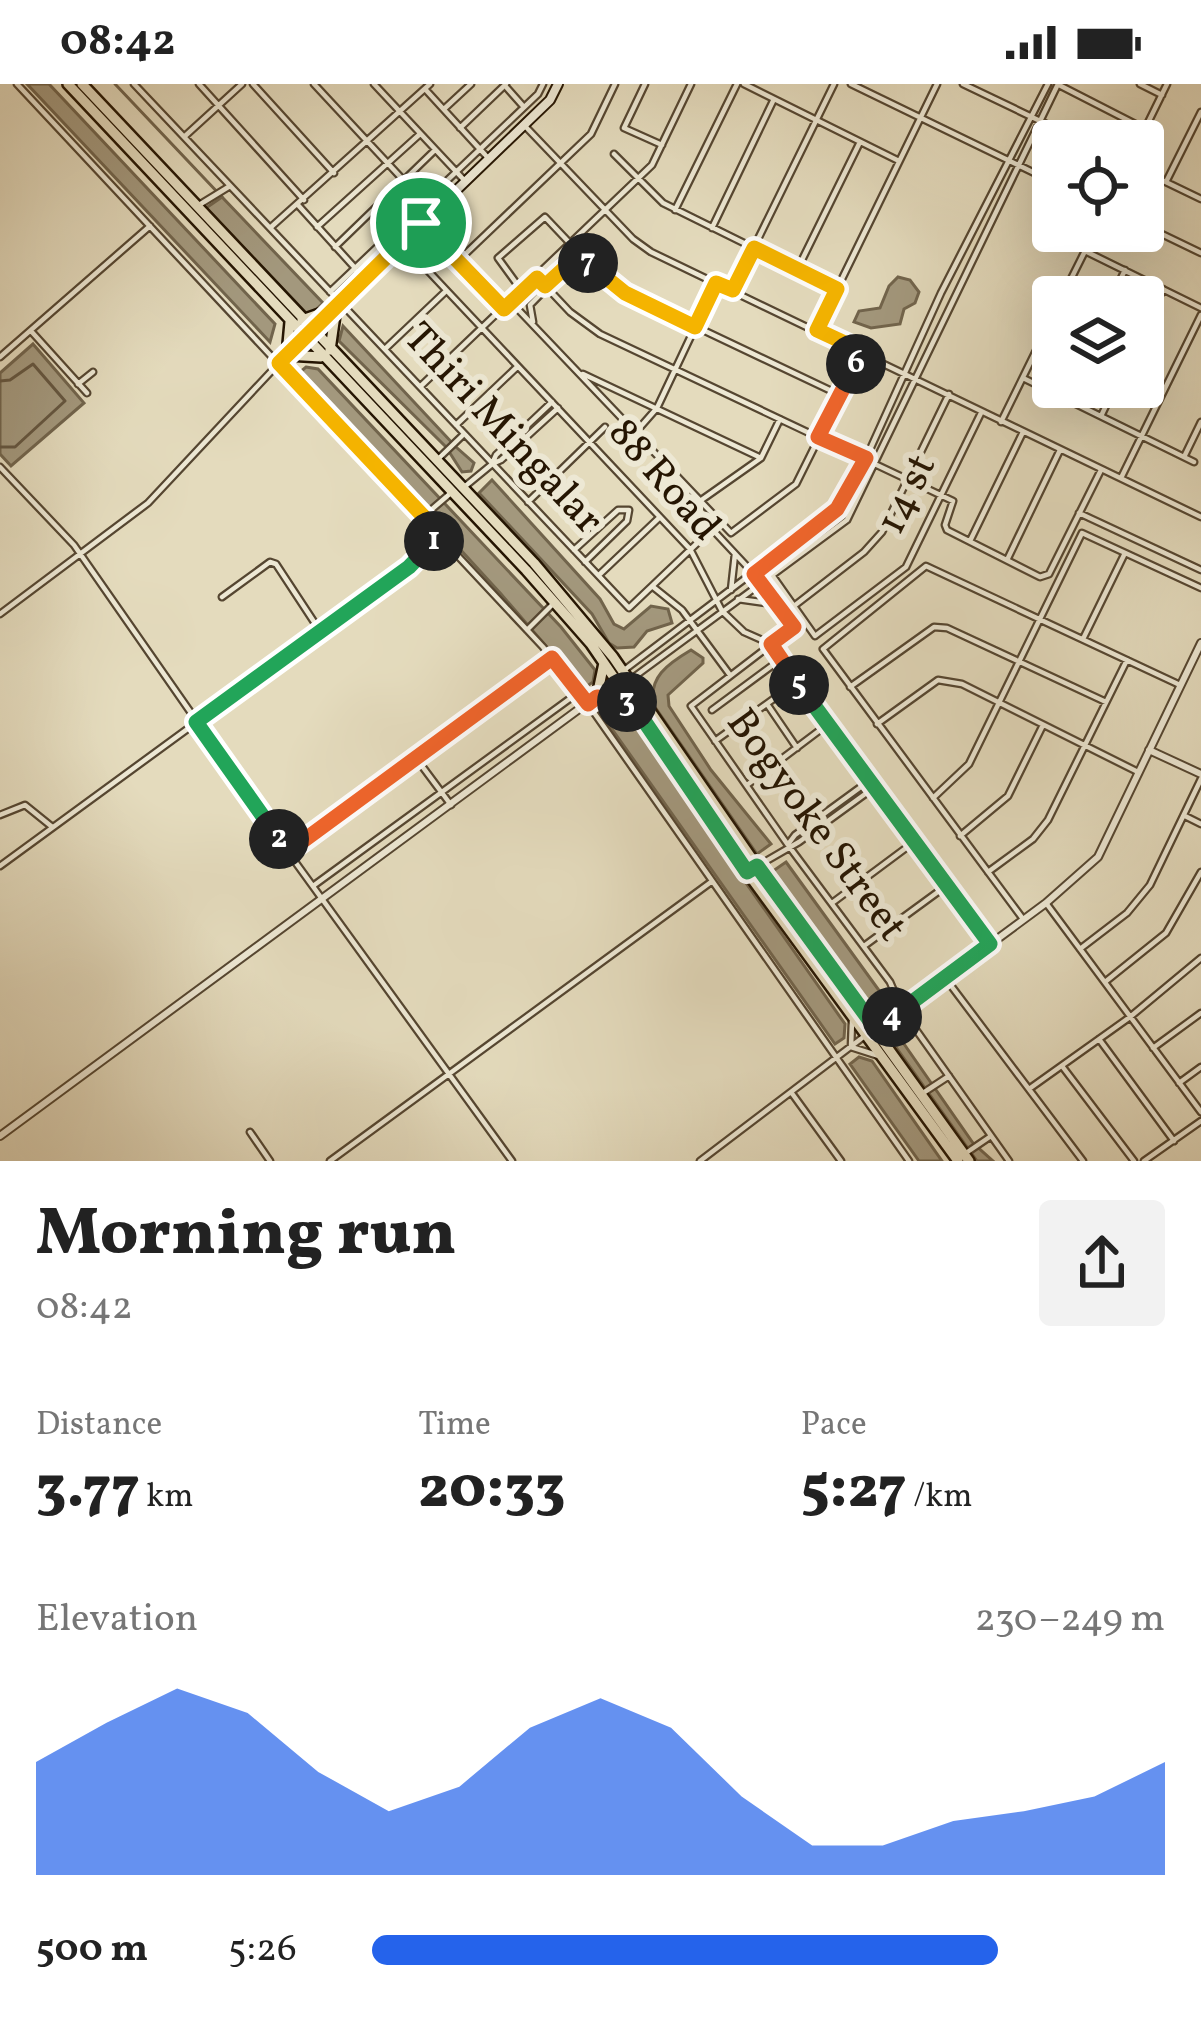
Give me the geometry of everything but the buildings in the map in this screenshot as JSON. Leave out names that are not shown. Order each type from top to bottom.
[{"type":"main road","points":[[68,84],[290,322],[308,334],[551,606],[623,677],[632,703],[871,1032],[923,1094],[964,1157]]},
{"type":"main road","points":[[82,84],[302,320],[308,334]]},
{"type":"main road","points":[[308,334],[550,100],[558,84]]},
{"type":"main road","points":[[302,320],[338,306]]},
{"type":"main road","points":[[325,354],[338,306]]},
{"type":"main road","points":[[290,322],[283,359],[325,354]]},
{"type":"main road","points":[[325,354],[436,460],[453,493],[577,611],[853,1016],[871,1032],[883,1057],[964,1157]]},
{"type":"main road","points":[[604,663],[593,700],[632,703]]},
{"type":"street","points":[[17,84],[283,359],[528,629],[579,692],[593,700],[711,882],[909,1161]]},
{"type":"street","name":"Thiri Mingalar","points":[[134,84],[338,306],[628,608],[652,586]]},
{"type":"street","points":[[199,84],[365,279]]},
{"type":"street","points":[[184,137],[242,84]]},
{"type":"street","points":[[253,84],[334,173]]},
{"type":"street","points":[[314,84],[434,212]]},
{"type":"street","points":[[374,84],[466,182]]},
{"type":"street","points":[[444,110],[471,84]]},
{"type":"street","points":[[330,292],[543,84]]},
{"type":"street","points":[[458,261],[591,134],[615,84]]},
{"type":"street","points":[[645,84],[624,128],[662,145]]},
{"type":"street","points":[[420,387],[652,165],[691,84]]},
{"type":"street","points":[[675,210],[740,84],[899,161]]},
{"type":"street","points":[[733,290],[834,84]]},
{"type":"street","points":[[851,84],[1032,172]]},
{"type":"street","points":[[817,330],[937,84]]},
{"type":"street","points":[[963,84],[1038,120]]},
{"type":"street","points":[[0,1136],[593,700],[837,509],[1048,84]]},
{"type":"street","points":[[1043,120],[1058,84],[1128,120]]},
{"type":"street","points":[[1140,84],[1162,94]]},
{"type":"street","points":[[1149,120],[1167,84]]},
{"type":"street","points":[[460,128],[505,85],[524,107]]},
{"type":"street","points":[[270,229],[428,86],[489,159]]},
{"type":"street","points":[[712,228],[774,99]]},
{"type":"street","points":[[1201,112],[1166,182],[1201,199]]},
{"type":"street","points":[[524,125],[651,252],[1201,518]]},
{"type":"street","points":[[317,227],[420,134]]},
{"type":"street","points":[[798,269],[860,142]]},
{"type":"street","points":[[623,677],[847,520],[1032,143]]},
{"type":"street","points":[[335,247],[435,150]]},
{"type":"street","points":[[614,154],[675,210],[837,289]]},
{"type":"street","points":[[195,207],[230,185]]},
{"type":"street","points":[[522,291],[498,258],[543,217],[625,293],[839,395]]},
{"type":"street","points":[[421,223],[504,309]]},
{"type":"street","points":[[0,357],[150,226]]},
{"type":"street","points":[[1164,235],[1201,253]]},
{"type":"street","name":"88 Road","points":[[401,242],[690,549],[722,611],[744,632],[771,644],[990,944]]},
{"type":"street","points":[[1087,252],[1137,276]]},
{"type":"street","points":[[536,328],[527,309],[580,254]]},
{"type":"street","points":[[1122,276],[1125,270]]},
{"type":"street","points":[[537,278],[600,334],[942,496],[954,504],[946,528],[1045,577],[1101,469]]},
{"type":"street","points":[[635,433],[657,408],[716,283]]},
{"type":"street","points":[[1121,478],[1201,311],[1164,290]]},
{"type":"street","points":[[384,350],[446,291]]},
{"type":"street","points":[[512,302],[731,533],[796,484],[862,351]]},
{"type":"street","points":[[31,331],[87,393]]},
{"type":"street","points":[[0,614],[148,503],[308,334]]},
{"type":"street","points":[[1001,422],[1032,359]]},
{"type":"street","points":[[456,425],[518,366]]},
{"type":"street","points":[[78,384],[93,372]]},
{"type":"street","points":[[578,372],[761,458]]},
{"type":"street","points":[[1023,377],[1032,382]]},
{"type":"street","points":[[765,565],[794,606],[864,552],[882,532],[949,394]]},
{"type":"street","points":[[525,433],[552,402]]},
{"type":"street","points":[[425,515],[558,408]]},
{"type":"street","points":[[1085,408],[1194,462]]},
{"type":"street","points":[[1101,416],[1105,408]]},
{"type":"street","name":"14 st","points":[[794,606],[815,636],[906,567],[981,412]]},
{"type":"street","points":[[700,501],[761,458],[780,419]]},
{"type":"street","points":[[1184,457],[1201,422]]},
{"type":"street","points":[[528,502],[605,427]]},
{"type":"street","points":[[970,542],[1023,432]]},
{"type":"street","points":[[436,460],[464,434]]},
{"type":"street","points":[[1007,560],[1060,450]]},
{"type":"street","points":[[0,466],[81,555],[512,1161]]},
{"type":"street","points":[[574,550],[618,510],[629,510],[628,521],[585,562]]},
{"type":"street","points":[[1079,513],[1201,570]]},
{"type":"street","points":[[598,576],[660,517]]},
{"type":"street","points":[[712,529],[794,627],[730,676],[691,621],[652,586],[690,549],[712,529]]},
{"type":"street","points":[[932,799],[969,764],[1082,532],[1201,588]]},
{"type":"street","points":[[0,866],[409,567],[440,534]]},
{"type":"street","points":[[1083,639],[1125,553]]},
{"type":"street","points":[[730,592],[735,554]]},
{"type":"street","points":[[222,597],[270,562],[276,564],[320,631]]},
{"type":"street","points":[[1023,919],[823,649],[926,566],[1180,685]]},
{"type":"street","points":[[738,599],[778,605]]},
{"type":"street","points":[[528,629],[551,606]]},
{"type":"street","points":[[850,687],[934,627],[947,628],[1106,702]]},
{"type":"street","points":[[700,1161],[1046,903],[1098,856],[1201,643]]},
{"type":"street","points":[[288,852],[552,658]]},
{"type":"street","points":[[712,710],[781,659]]},
{"type":"street","points":[[988,872],[1034,838],[1048,820],[1127,660]]},
{"type":"street","name":"Bogyoke Street","points":[[730,676],[691,706],[890,982],[902,1010],[946,1078],[1009,1161]]},
{"type":"street","points":[[877,724],[938,680],[962,684],[1138,772]]},
{"type":"street","points":[[715,741],[797,682]]},
{"type":"street","points":[[313,886],[579,692]]},
{"type":"street","points":[[766,704],[797,748]]},
{"type":"street","points":[[747,785],[828,724]]},
{"type":"street","points":[[960,836],[1009,796],[1043,725]]},
{"type":"street","points":[[1080,949],[1127,913],[1150,885],[1201,777],[1149,750]]},
{"type":"street","points":[[416,758],[451,805]]},
{"type":"street","points":[[752,869],[872,784]]},
{"type":"street","points":[[0,815],[25,806],[52,827]]},
{"type":"street","points":[[1184,816],[1201,824]]},
{"type":"street","points":[[832,903],[914,842]]},
{"type":"street","points":[[1105,982],[1166,933],[1201,872]]},
{"type":"street","points":[[330,1161],[711,882]]},
{"type":"street","points":[[864,946],[946,886]]},
{"type":"street","points":[[1046,903],[1201,1112]]},
{"type":"street","points":[[1029,1090],[1201,958]]},
{"type":"street","points":[[945,978],[1083,1161]]},
{"type":"street","points":[[1154,1048],[1201,1013]]},
{"type":"street","points":[[851,1047],[853,1016]]},
{"type":"street","points":[[1099,1039],[1174,1141]]},
{"type":"street","points":[[851,1047],[883,1057]]},
{"type":"street","points":[[1062,1066],[1134,1161]]},
{"type":"street","points":[[1179,1083],[1201,1067]]},
{"type":"street","points":[[923,1094],[946,1078]]},
{"type":"street","points":[[791,1092],[841,1161]]},
{"type":"street","points":[[1144,1161],[1201,1121]]},
{"type":"street","points":[[250,1132],[270,1161]]},
{"type":"street","points":[[964,1157],[988,1138]]},
{"type":"water","points":[[27,84],[49,84],[275,324],[270,342]]},
{"type":"water","points":[[222,197],[323,303],[309,316],[206,208]]},
{"type":"water","points":[[898,277],[910,280],[919,292],[915,303],[904,309],[900,324],[871,328],[854,322],[859,311],[880,308]]},
{"type":"water","points":[[343,326],[474,463],[471,471],[462,472],[446,447],[339,341]]},
{"type":"water","points":[[33,344],[84,403],[11,466],[0,454],[0,373]]},
{"type":"water","points":[[306,367],[318,369],[561,627],[595,670],[593,682],[583,689],[299,373]]},
{"type":"water","points":[[492,480],[600,599],[614,624],[624,629],[651,606],[668,609],[672,623],[647,631],[634,647],[617,648],[609,643],[592,614],[479,493]]},
{"type":"water","points":[[691,650],[703,663],[668,695],[669,706],[711,770],[771,844],[757,854],[655,707],[657,680]]},
{"type":"water","points":[[611,708],[626,712],[845,1024],[844,1038],[835,1044],[602,715]]},
{"type":"water","points":[[786,862],[891,1007],[875,1019],[770,873]]},
{"type":"water","points":[[895,1031],[973,1143],[993,1161],[977,1161],[888,1036]]},
{"type":"water","points":[[859,1057],[872,1061],[942,1161],[919,1161],[850,1064]]},
{"type":"waterway","points":[[115,84],[222,197]]},
{"type":"route","points":[[421,223],[504,309],[537,278],[545,286],[580,254],[625,293],[695,327],[716,283],[733,290],[754,248],[837,289],[817,330],[862,351],[818,437],[866,458],[837,509],[754,574],[794,627],[771,644],[990,944],[876,1029],[757,866],[747,872],[632,703],[597,697],[588,704],[552,658],[288,852],[196,722],[409,567],[440,534],[279,363],[421,223]]}]
